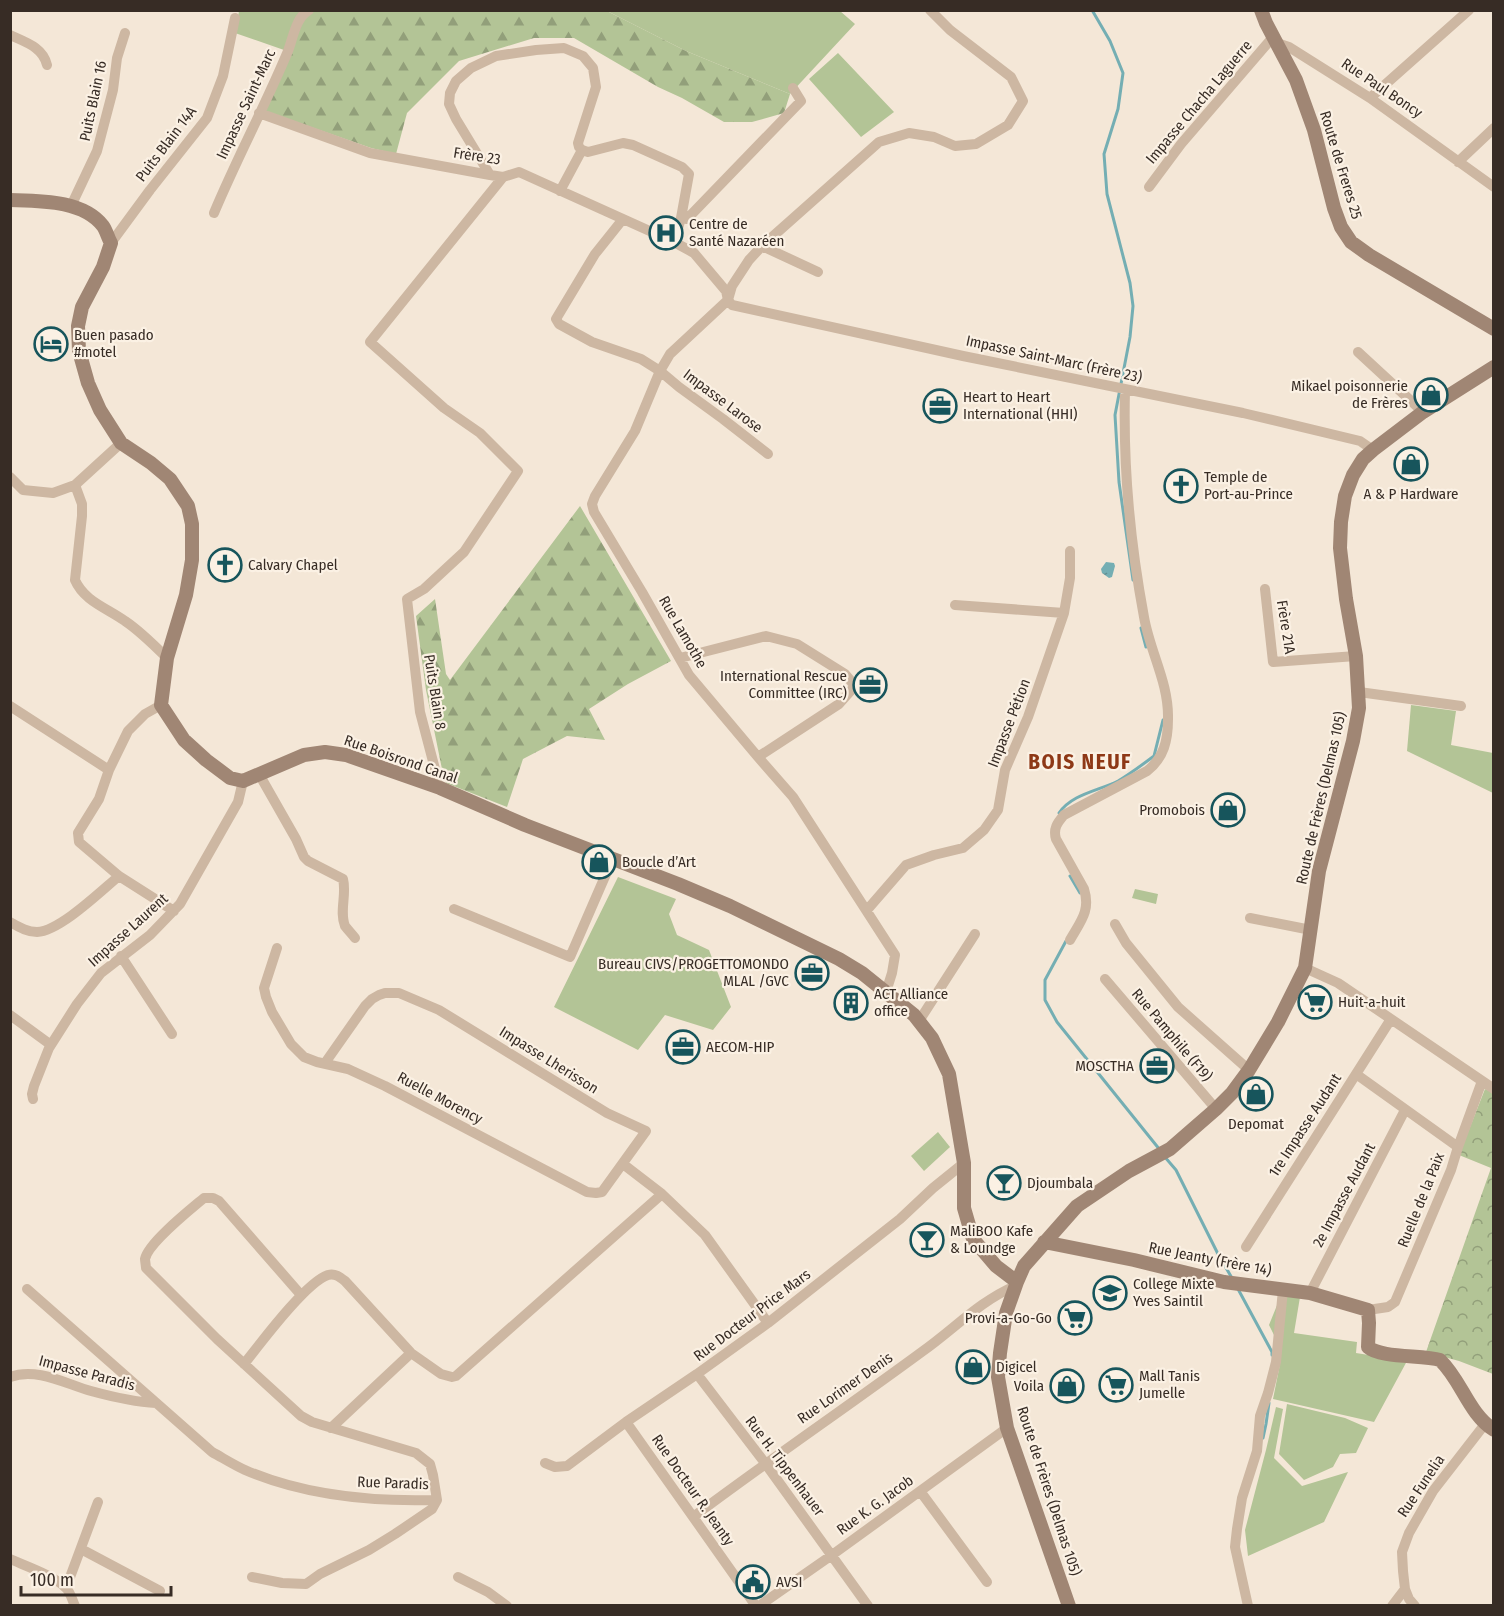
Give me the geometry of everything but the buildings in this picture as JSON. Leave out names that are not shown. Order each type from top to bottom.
[{"type":"street","name":"Impasse Saint-Marc","points":[[214,213],[233,167],[288,51],[302,14],[309,10]]},
{"type":"street","points":[[728,300],[732,286],[762,246],[879,142],[909,133],[934,137],[955,146],[976,144],[1008,125],[1023,101],[1011,77],[950,30],[930,10]]},
{"type":"street","points":[[1261,10],[1275,40]]},
{"type":"street","points":[[1370,98],[1468,10]]},
{"type":"street","name":"Puits Blain 14A","points":[[111,243],[207,118],[223,76],[235,18]]},
{"type":"street","name":"Puits Blain 16","points":[[71,206],[97,151],[113,90],[117,58],[125,33]]},
{"type":"street","points":[[10,34],[40,51],[47,65]]},
{"type":"street","name":"Rue Paul Boncy","points":[[1275,40],[1370,98],[1494,187]]},
{"type":"street","name":"Impasse Chacha Laguerre","points":[[1149,187],[1189,136],[1275,40]]},
{"type":"street","name":"Route de Freres 25","points":[[1275,40],[1296,80],[1314,130],[1334,208],[1341,227],[1351,242],[1494,329]]},
{"type":"street","points":[[490,175],[449,104],[450,93],[456,81],[471,68],[496,56],[564,48],[583,56],[593,68],[596,87],[578,143],[582,150],[588,152],[623,143],[633,145],[687,170],[689,174],[674,242]]},
{"type":"street","points":[[681,218],[687,219],[801,101],[793,88]]},
{"type":"street","name":"Frère 23","points":[[259,112],[370,153],[503,177],[519,172],[694,253],[726,291],[728,300]]},
{"type":"street","points":[[1458,162],[1494,128]]},
{"type":"street","points":[[560,191],[582,150]]},
{"type":"street","name":"Puits Blain 8","points":[[440,788],[420,712],[407,599],[424,589],[464,552],[518,471],[480,433],[444,408],[370,342],[503,177]]},
{"type":"street","points":[[10,200],[53,202],[88,213],[103,226],[111,243],[103,267],[81,307],[78,351],[99,410],[121,443],[152,463],[171,479],[188,506],[192,524],[192,560],[186,595],[167,658],[161,705],[184,740],[230,778],[243,781]]},
{"type":"street","name":"Impasse Larose","points":[[623,219],[595,254],[556,320],[559,324],[592,342],[641,359],[660,371],[768,454]]},
{"type":"street","points":[[762,246],[818,272]]},
{"type":"street","name":"Rue Lamothe","points":[[728,300],[670,354],[660,371],[635,431],[592,504],[594,512],[689,675],[793,796],[895,955],[886,992]]},
{"type":"street","name":"Impasse Saint-Marc (Frère 23)","points":[[728,300],[732,305],[963,356],[1243,413],[1360,441],[1373,450]]},
{"type":"street","points":[[1358,352],[1423,412]]},
{"type":"street","name":"Route de Frères (Delmas 105)","points":[[1069,1605],[1007,1428],[998,1377],[1006,1313],[1024,1266],[1077,1206],[1130,1171],[1170,1149],[1216,1109],[1232,1093],[1249,1070],[1278,1022],[1305,968],[1319,871],[1357,722],[1359,692],[1356,656],[1340,548],[1345,496],[1353,475],[1373,450],[1423,412],[1494,367]]},
{"type":"street","points":[[1070,940],[1085,914],[1087,898],[1056,839],[1055,828],[1064,815],[1156,765],[1167,739],[1167,702],[1144,619],[1136,575],[1124,436],[1125,390]]},
{"type":"street","points":[[10,477],[23,490],[53,493],[75,485],[121,443]]},
{"type":"street","points":[[75,485],[82,504],[75,580],[78,587],[85,597],[124,621],[167,658]]},
{"type":"street","name":"Impasse Pétion","points":[[867,910],[906,865],[963,848],[984,830],[998,810],[1005,770],[1028,717],[1064,613],[1070,578],[1070,552]]},
{"type":"street","name":"Frère 21A","points":[[1265,589],[1273,662],[1356,656]]},
{"type":"street","points":[[955,605],[1064,613]]},
{"type":"street","points":[[680,658],[766,636],[797,644],[845,674],[855,686],[839,704],[758,758]]},
{"type":"street","points":[[1359,692],[1461,706]]},
{"type":"street","points":[[161,705],[145,714],[128,731],[109,770],[99,799],[78,833],[79,842],[119,876],[174,911]]},
{"type":"street","points":[[10,706],[109,770]]},
{"type":"street","name":"Rue Boisrond Canal","points":[[243,781],[304,755],[325,752],[346,755],[440,788],[525,825],[613,858],[729,906],[839,959],[862,973],[914,1015],[932,1038],[949,1074],[964,1163],[964,1208],[974,1239],[996,1266],[1016,1284]]},
{"type":"street","points":[[259,774],[304,857],[343,879],[343,919],[355,938]]},
{"type":"street","name":"Impasse Laurent","points":[[33,1099],[34,1086],[51,1045],[83,996],[101,973],[150,935],[180,904],[238,802],[243,781]]},
{"type":"street","points":[[454,909],[570,957],[613,858]]},
{"type":"street","points":[[10,922],[23,930],[37,932],[51,928],[66,920],[119,876]]},
{"type":"street","points":[[1250,918],[1311,930]]},
{"type":"street","points":[[1115,924],[1126,943],[1179,1007],[1249,1070]]},
{"type":"street","points":[[919,1021],[975,934]]},
{"type":"street","name":"Ruelle Morency","points":[[277,948],[264,988],[266,997],[272,1012],[304,1057],[348,1069],[385,1086],[587,1192],[602,1192],[646,1131]]},
{"type":"street","points":[[121,956],[172,1034]]},
{"type":"street","points":[[1305,968],[1338,983],[1494,1089]]},
{"type":"street","name":"Rue Pamphile (F19)","points":[[1105,980],[1216,1109]]},
{"type":"street","name":"Impasse Lherisson","points":[[325,1063],[372,999],[385,993],[399,993],[439,1010],[607,1113],[646,1131]]},
{"type":"street","points":[[10,1015],[51,1045]]},
{"type":"street","name":"1re Impasse Audant","points":[[1246,1247],[1391,1019]]},
{"type":"street","points":[[1356,1074],[1458,1147]]},
{"type":"street","name":"Ruelle de la Paix","points":[[1368,1310],[1388,1307],[1395,1302],[1451,1170],[1482,1081]]},
{"type":"street","name":"2e Impasse Audant","points":[[1310,1293],[1405,1110]]},
{"type":"street","name":"Rue Docteur Price Mars","points":[[545,1463],[555,1467],[567,1466],[626,1422],[697,1374],[768,1323],[900,1219],[964,1163]]},
{"type":"street","points":[[623,1164],[663,1194],[705,1235],[768,1323]]},
{"type":"street","points":[[244,1364],[301,1295],[327,1275],[332,1274],[345,1281],[411,1353],[441,1374],[456,1376],[663,1194]]},
{"type":"street","name":"Rue Paradis","points":[[27,1289],[213,1452],[244,1470],[296,1488],[335,1495],[437,1500],[434,1475],[430,1464],[416,1453],[312,1422],[301,1416],[146,1268],[145,1260],[150,1248],[204,1198],[213,1198],[219,1201],[301,1295]]},
{"type":"street","name":"Rue Jeanty (Frère 14)","points":[[1044,1242],[1134,1260],[1224,1282],[1310,1293],[1368,1310]]},
{"type":"street","name":"Rue Lorimer Denis","points":[[693,1517],[765,1463],[926,1350],[989,1298],[1016,1284]]},
{"type":"street","points":[[1248,1605],[1235,1547],[1242,1498],[1257,1451],[1260,1416],[1275,1369],[1283,1290]]},
{"type":"street","points":[[1368,1310],[1368,1347],[1378,1353],[1440,1360],[1471,1406],[1489,1427]]},
{"type":"street","points":[[331,1428],[411,1353]]},
{"type":"street","name":"Impasse Paradis","points":[[10,1377],[33,1373],[109,1396],[156,1403]]},
{"type":"street","name":"Rue H. Tippenhauer","points":[[697,1374],[868,1605]]},
{"type":"street","name":"Rue Docteur R. Jeanty","points":[[626,1422],[757,1605]]},
{"type":"street","name":"Rue Funelia","points":[[1415,1605],[1409,1599],[1405,1589],[1402,1552],[1409,1533],[1433,1491],[1489,1427]]},
{"type":"street","name":"Rue K. G. Jacob","points":[[757,1605],[832,1555],[1007,1428]]},
{"type":"street","points":[[920,1491],[987,1582]]},
{"type":"street","points":[[252,1577],[282,1584],[306,1584],[395,1534],[432,1509],[437,1500]]},
{"type":"street","points":[[66,1588],[98,1502]]},
{"type":"street","points":[[81,1549],[160,1591]]},
{"type":"street","points":[[10,1559],[66,1588],[75,1605]]},
{"type":"street","points":[[458,1578],[488,1592],[507,1605]]},
{"type":"street","points":[[1392,1605],[1405,1589]]},
{"type":"green space","points":[[301,10],[607,11],[686,51],[790,94],[784,113],[752,122],[724,122],[574,38],[534,38],[459,61],[407,113],[396,154],[371,148],[262,110]]},
{"type":"green space","points":[[239,11],[301,11],[284,50],[235,33]]},
{"type":"green space","points":[[607,11],[840,11],[855,24],[790,94],[686,51]]},
{"type":"green space","points":[[838,53],[894,112],[861,137],[809,79]]},
{"type":"green space","points":[[580,506],[671,661],[628,684],[589,709],[605,740],[567,736],[523,759],[507,807],[446,783],[426,690],[416,616],[435,599],[446,674],[450,680]]},
{"type":"green space","points":[[1411,705],[1456,711],[1451,745],[1493,753],[1493,793],[1407,751]]},
{"type":"green space","points":[[618,877],[676,899],[669,914],[677,935],[709,950],[731,1007],[713,1030],[665,1015],[638,1050],[554,1007]]},
{"type":"green space","points":[[1135,889],[1158,894],[1156,904],[1132,898]]},
{"type":"green space","points":[[1485,1089],[1494,1093],[1493,1374],[1426,1352],[1491,1168],[1459,1155]]},
{"type":"green space","points":[[938,1132],[950,1147],[924,1171],[911,1156]]},
{"type":"green space","points":[[1282,1293],[1300,1297],[1294,1333],[1357,1342],[1356,1353],[1407,1361],[1374,1422],[1273,1399],[1280,1364],[1277,1341],[1269,1325]]},
{"type":"green space","points":[[1287,1404],[1345,1418],[1368,1428],[1356,1453],[1340,1454],[1333,1467],[1304,1480],[1279,1454]]},
{"type":"green space","points":[[1276,1407],[1283,1409],[1274,1458],[1302,1486],[1348,1472],[1324,1522],[1248,1556],[1245,1530]]},
{"type":"water","points":[[1106,562],[1114,563],[1115,566],[1112,577],[1109,578],[1102,573],[1101,569]]},
{"type":"waterway","points":[[1092,10],[1110,41],[1123,73],[1118,109],[1104,154],[1107,194],[1130,283],[1133,306],[1130,337],[1115,415],[1119,482],[1133,580]]},
{"type":"waterway","points":[[1141,628],[1146,647]]},
{"type":"waterway","points":[[1059,813],[1071,801],[1118,781],[1154,756],[1163,720]]},
{"type":"waterway","points":[[1070,876],[1080,893]]},
{"type":"waterway","points":[[1066,941],[1045,980],[1045,1000],[1057,1022],[1160,1150]]},
{"type":"waterway","points":[[1164,1156],[1176,1170],[1232,1278]]},
{"type":"waterway","points":[[1238,1289],[1272,1355]]},
{"type":"waterway","points":[[1263,1438],[1269,1403]]},
{"type":"place","name":"Centre de Santé Nazaréen","points":[[666,233]]},
{"type":"place","name":"Buen pasado #motel","points":[[51,344]]},
{"type":"place","name":"Mikael poisonnerie de Frères","points":[[1431,395]]},
{"type":"place","name":"Heart to Heart International (HHI)","points":[[940,406]]},
{"type":"place","name":"A & P Hardware","points":[[1411,464]]},
{"type":"place","name":"Temple de Port-au-Prince","points":[[1181,486]]},
{"type":"place","name":"Calvary Chapel","points":[[225,565]]},
{"type":"place","name":"International Rescue Committee (IRC)","points":[[870,685]]},
{"type":"place","name":"Promobois","points":[[1228,810]]},
{"type":"place","name":"Boucle d’Art","points":[[599,862]]},
{"type":"place","name":"Bureau CIVS/PROGETTOMONDO MLAL /GVC","points":[[812,973]]},
{"type":"place","name":"Huit-a-huit","points":[[1315,1002]]},
{"type":"place","name":"ACT Alliance office","points":[[851,1003]]},
{"type":"place","name":"AECOM-HIP","points":[[683,1047]]},
{"type":"place","name":"MOSCTHA","points":[[1157,1066]]},
{"type":"place","name":"Depomat","points":[[1256,1094]]},
{"type":"place","name":"Djoumbala","points":[[1004,1183]]},
{"type":"place","name":"MaliBOO Kafe & Loundge","points":[[927,1240]]},
{"type":"place","name":"College Mixte Yves Saintil","points":[[1110,1293]]},
{"type":"place","name":"Provi-a-Go-Go","points":[[1075,1318]]},
{"type":"place","name":"Digicel","points":[[973,1367]]},
{"type":"place","name":"Mall Tanis Jumelle","points":[[1116,1385]]},
{"type":"place","name":"Voila","points":[[1067,1386]]},
{"type":"place","name":"AVSI","points":[[753,1582]]},
{"type":"district","name":"BOIS NEUF","points":[[1080,762]]}]
